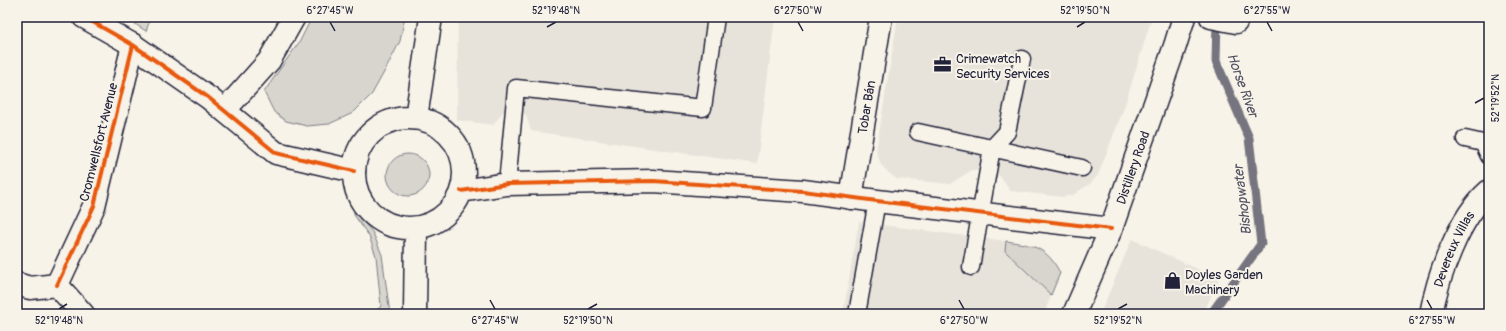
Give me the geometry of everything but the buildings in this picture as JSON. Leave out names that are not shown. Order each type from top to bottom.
[{"type":"street","points":[[84,17],[133,46],[225,110],[276,153],[354,171]]},
{"type":"street","points":[[225,110],[268,61],[294,17]]},
{"type":"street","points":[[416,118],[431,17]]},
{"type":"street","name":"Tobar Bán","points":[[852,198],[881,17]]},
{"type":"street","name":"Distillery Road","points":[[1074,314],[1111,229],[1184,17]]},
{"type":"street","name":"Cromwellsfort Avenue","points":[[57,285],[94,206],[133,46]]},
{"type":"street","points":[[416,118],[432,123],[445,132],[455,144],[462,159],[464,175],[461,191],[454,204],[444,215],[432,223],[416,229],[402,228],[386,223],[373,215],[362,203],[356,188],[354,171],[357,155],[366,139],[378,128],[394,120],[416,118]]},
{"type":"street","points":[[461,191],[507,184],[653,181],[803,191],[1111,229]]},
{"type":"street","name":"Devereux Villas","points":[[1431,314],[1434,296],[1449,255],[1468,216],[1480,199],[1489,192]]},
{"type":"street","points":[[415,314],[416,229]]},
{"type":"street","points":[[17,284],[30,288],[57,285],[83,314]]},
{"type":"lane","points":[[507,184],[516,88],[703,108],[716,17]]},
{"type":"lane","points":[[971,267],[992,148],[1007,132],[1022,59]]},
{"type":"lane","points":[[918,132],[1082,168]]},
{"type":"lane","points":[[1466,139],[1483,143],[1489,156]]},
{"type":"lane","points":[[857,314],[877,201]]},
{"type":"shaded area","points":[[124,17],[151,17],[146,31]]},
{"type":"shaded area","points":[[312,17],[405,17],[400,41],[372,94],[353,113],[329,124],[307,126],[286,121],[274,112],[264,92],[300,41]]},
{"type":"shaded area","points":[[458,17],[775,17],[757,164],[531,131],[526,115],[504,111],[493,125],[457,120]]},
{"type":"shaded area","points":[[898,17],[1152,17],[1124,108],[1098,175],[1091,183],[1073,195],[1062,197],[1010,191],[1000,176],[972,170],[950,184],[897,179],[890,174],[881,165],[876,151]]},
{"type":"shaded area","points":[[404,154],[412,154],[420,157],[426,163],[429,175],[426,187],[420,193],[412,196],[404,196],[396,193],[390,187],[387,179],[387,171],[390,163],[396,157]]},
{"type":"shaded area","points":[[354,211],[373,233],[382,255],[390,314],[377,314],[377,310],[381,306],[376,256],[369,236],[354,215]]},
{"type":"shaded area","points":[[859,222],[1006,241],[1036,247],[1054,261],[1060,273],[1044,314],[843,314]]},
{"type":"shaded area","points":[[1132,239],[1219,279],[1203,314],[1100,314]]},
{"type":"shaded area","points":[[1006,241],[1032,246],[1044,253],[1055,264],[1060,273],[1051,295],[1005,251]]},
{"type":"waterway","name":"Bishopwater","points":[[1211,314],[1261,244],[1249,138],[1216,61],[1217,19]]},
{"type":"cycle path","points":[[84,17],[133,45],[209,98],[276,153],[354,171]]},
{"type":"cycle path","points":[[57,285],[94,206],[133,45]]},
{"type":"cycle path","points":[[461,191],[507,184],[653,181],[803,191],[1111,229]]},
{"type":"place","name":"Crimewatch Security Services","points":[[943,65]]},
{"type":"place","name":"Doyles Garden Machinery","points":[[1172,281]]},
{"type":"water label","name":"Horse River","points":[[1243,85]]}]
